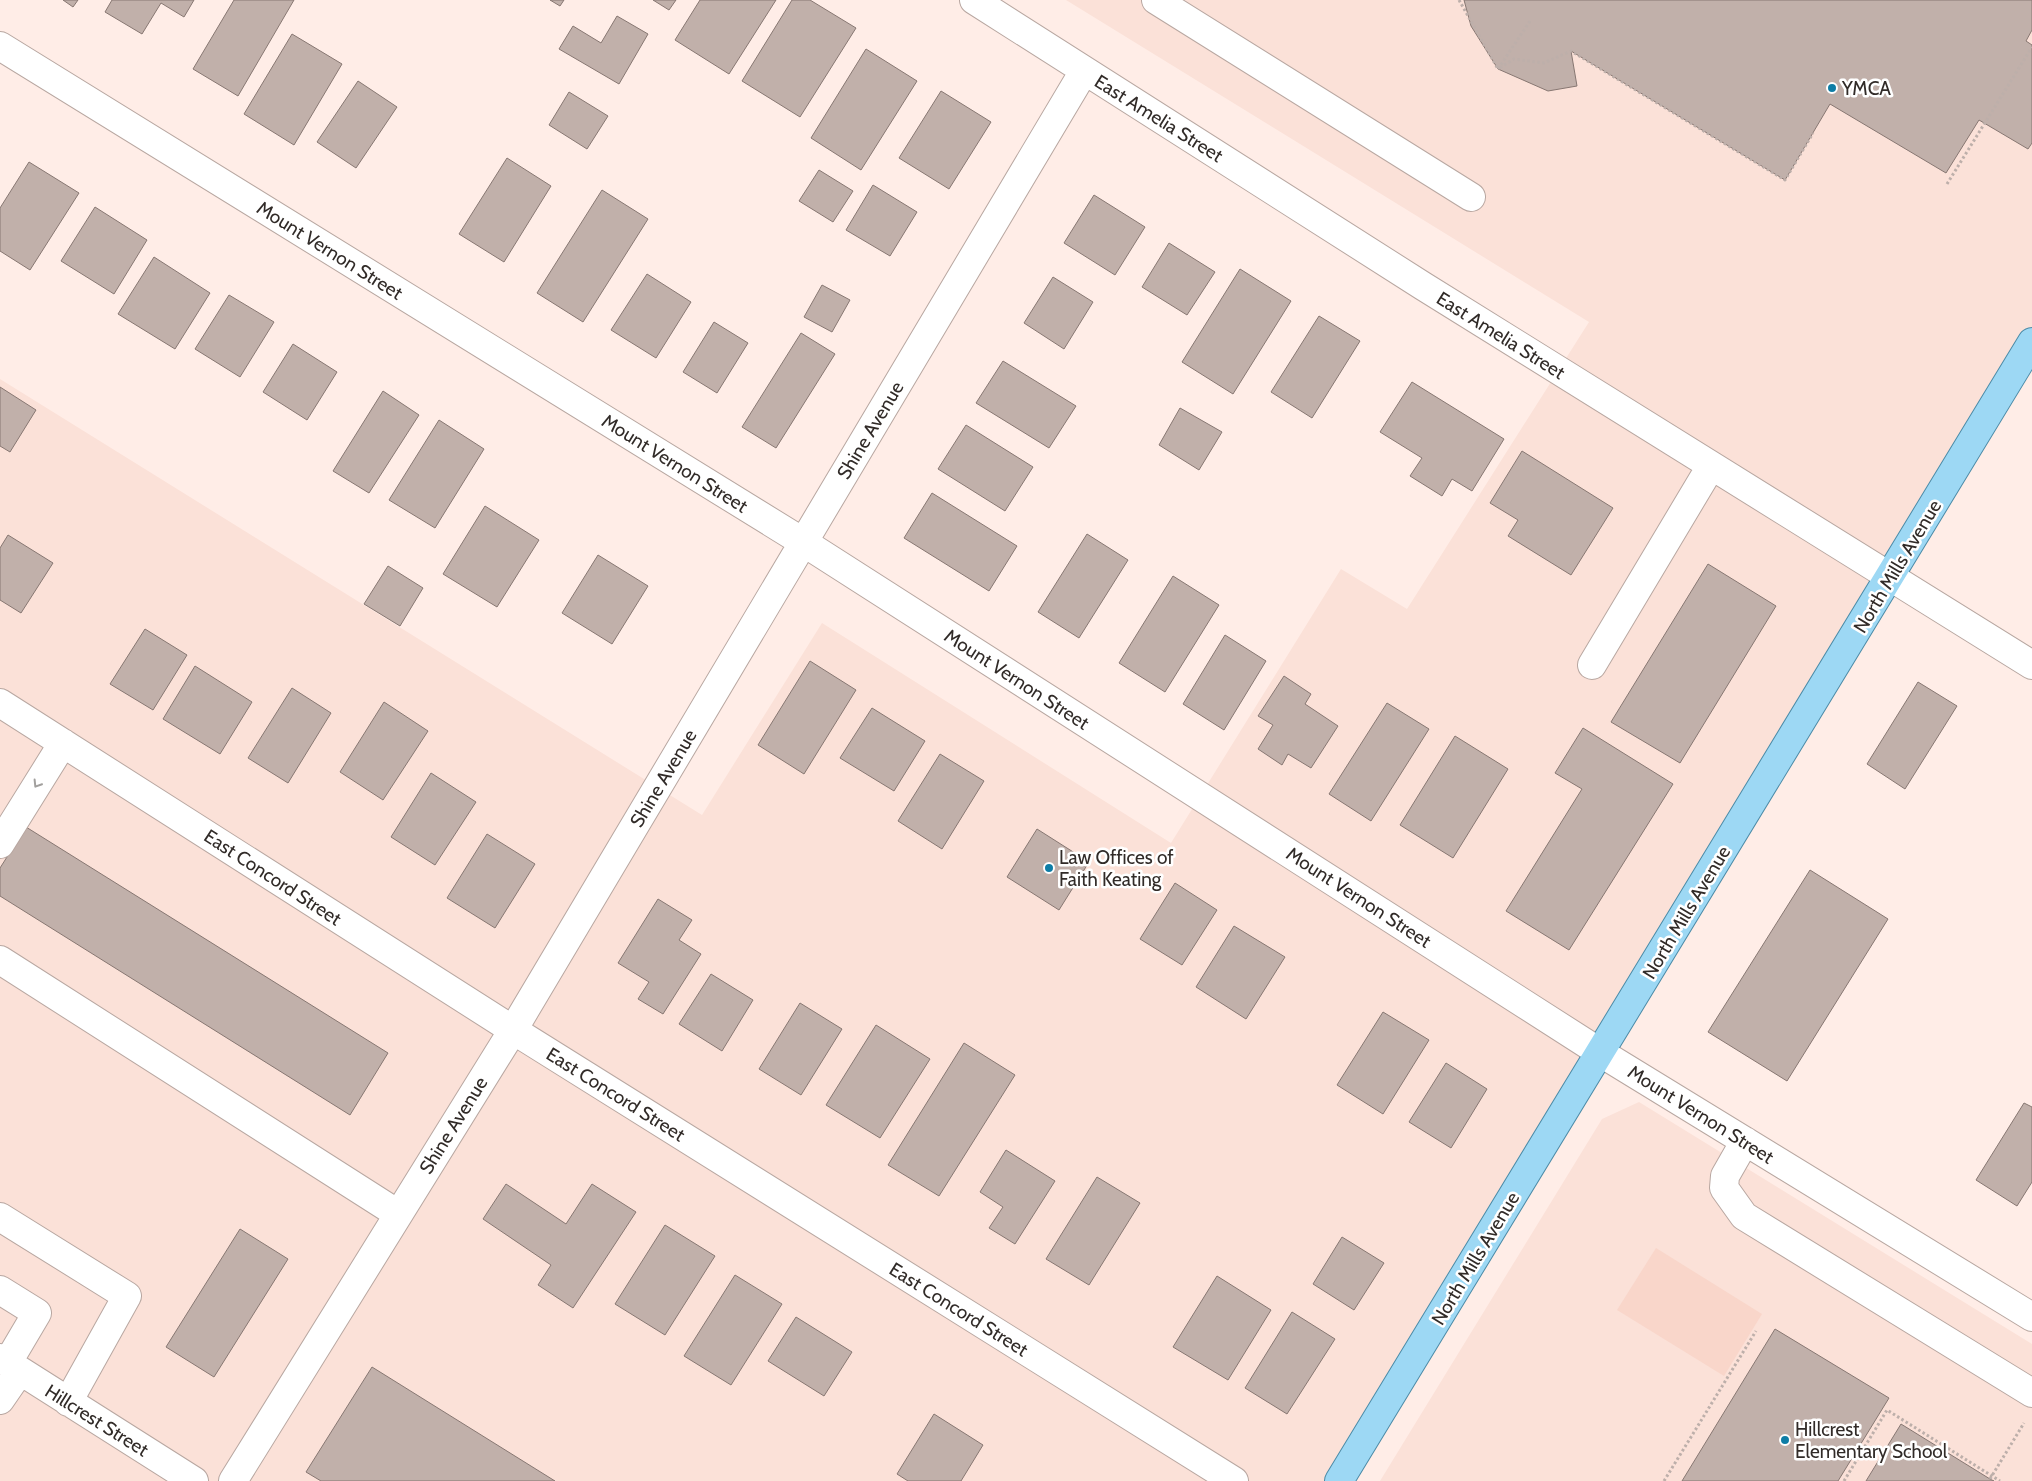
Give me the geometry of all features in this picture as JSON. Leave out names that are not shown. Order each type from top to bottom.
[{"type":"main road","name":"North Mills Avenue","points":[[1338,1481],[1890,578],[2032,342]]},
{"type":"street","name":"East Amelia Street","points":[[974,0],[1423,286],[2032,665]]},
{"type":"street","points":[[1156,0],[1471,197]]},
{"type":"street","name":"Mount Vernon Street","points":[[0,46],[803,542],[1601,1052],[2032,1316]]},
{"type":"street","name":"Shine Avenue","points":[[234,1481],[513,1030],[1084,70]]},
{"type":"street","points":[[1592,665],[1711,466]]},
{"type":"street","name":"East Concord Street","points":[[0,703],[513,1030],[1234,1481]]},
{"type":"street","points":[[0,844],[63,743]]},
{"type":"street","points":[[0,960],[398,1214]]},
{"type":"street","points":[[1745,1141],[1725,1176],[1724,1188],[1744,1216],[2032,1393]]},
{"type":"street","points":[[0,1217],[127,1296],[68,1402]]},
{"type":"street","points":[[0,1290],[37,1313],[9,1364],[0,1400]]},
{"type":"street","name":"Hillcrest Street","points":[[9,1364],[194,1481]]},
{"type":"path","points":[[1458,0],[1498,69]]},
{"type":"path","points":[[1498,69],[1530,20]]},
{"type":"path","points":[[1947,184],[2032,47]]},
{"type":"path","points":[[1498,69],[1514,59],[1544,63],[1571,51],[1785,180],[1813,133]]},
{"type":"path","points":[[1664,1481],[1756,1330]]},
{"type":"path","points":[[1844,1481],[1887,1410],[1991,1478],[2000,1481]]},
{"type":"path","points":[[1991,1478],[2026,1421]]},
{"type":"shaded area","points":[[1066,0],[2032,0],[2032,333],[1336,1481],[0,1481],[0,379],[702,815],[822,623],[1171,843],[1341,569],[1407,609],[1589,322]]},
{"type":"shaded area","points":[[1639,1102],[2032,1344],[2032,1481],[1380,1481],[1602,1119]]},
{"type":"shaded area","points":[[1656,1248],[1762,1314],[1724,1376],[1617,1310]]},
{"type":"building","points":[[63,0],[78,0],[73,7]]},
{"type":"building","points":[[112,0],[194,0],[184,17],[161,3],[142,34],[105,12]]},
{"type":"building","points":[[234,0],[294,0],[238,96],[193,69]]},
{"type":"building","points":[[550,0],[564,0],[560,6]]},
{"type":"building","points":[[653,0],[676,0],[669,10]]},
{"type":"building","points":[[700,0],[776,0],[729,74],[675,40]]},
{"type":"building","points":[[792,0],[810,0],[856,28],[800,117],[742,81]]},
{"type":"building","name":"YMCA","points":[[1464,0],[2032,0],[2032,30],[2026,41],[2032,45],[2032,143],[2028,149],[1979,120],[1946,173],[1830,104],[1785,180],[1571,51],[1577,86],[1548,91],[1498,69],[1471,26]]},
{"type":"building","points":[[617,16],[648,34],[619,84],[559,49],[573,26],[601,43]]},
{"type":"building","points":[[292,34],[342,64],[294,145],[244,114]]},
{"type":"building","points":[[866,49],[917,81],[861,170],[811,138]]},
{"type":"building","points":[[358,81],[397,107],[356,168],[317,142]]},
{"type":"building","points":[[941,91],[991,122],[949,189],[899,158]]},
{"type":"building","points":[[569,92],[608,116],[587,149],[549,125]]},
{"type":"building","points":[[507,158],[551,186],[504,262],[459,234]]},
{"type":"building","points":[[29,162],[79,193],[30,270],[0,251],[0,208]]},
{"type":"building","points":[[819,170],[853,191],[833,222],[799,201]]},
{"type":"building","points":[[873,185],[917,212],[890,256],[846,230]]},
{"type":"building","points":[[602,190],[648,219],[583,322],[537,293]]},
{"type":"building","points":[[1094,195],[1145,227],[1115,275],[1064,243]]},
{"type":"building","points":[[95,207],[147,240],[114,294],[61,261]]},
{"type":"building","points":[[1169,243],[1215,272],[1187,315],[1142,287]]},
{"type":"building","points":[[154,257],[210,293],[175,349],[118,314]]},
{"type":"building","points":[[1240,269],[1291,301],[1233,394],[1182,362]]},
{"type":"building","points":[[647,274],[691,302],[656,358],[611,330]]},
{"type":"building","points":[[1053,277],[1093,302],[1064,349],[1024,323]]},
{"type":"building","points":[[822,285],[850,300],[832,332],[804,317]]},
{"type":"building","points":[[229,295],[274,322],[240,377],[195,349]]},
{"type":"building","points":[[1319,316],[1360,341],[1312,418],[1271,392]]},
{"type":"building","points":[[714,322],[748,343],[717,393],[683,372]]},
{"type":"building","points":[[801,333],[835,354],[776,448],[742,427]]},
{"type":"building","points":[[293,344],[337,372],[307,420],[263,392]]},
{"type":"building","points":[[1003,361],[1076,406],[1049,448],[976,403]]},
{"type":"building","points":[[1412,382],[1504,439],[1472,491],[1452,479],[1442,496],[1410,476],[1422,458],[1380,432]]},
{"type":"building","points":[[0,387],[36,410],[10,452],[0,446]]},
{"type":"building","points":[[383,391],[419,415],[369,493],[333,471]]},
{"type":"building","points":[[1180,408],[1222,432],[1199,470],[1159,445]]},
{"type":"building","points":[[439,420],[484,449],[435,528],[389,500]]},
{"type":"building","points":[[966,425],[1033,467],[1005,511],[938,469]]},
{"type":"building","points":[[1522,451],[1613,508],[1571,575],[1508,536],[1518,520],[1490,503]]},
{"type":"building","points":[[932,493],[1017,546],[989,591],[904,538]]},
{"type":"building","points":[[485,506],[539,540],[497,607],[443,574]]},
{"type":"building","points":[[1087,534],[1128,560],[1079,638],[1038,612]]},
{"type":"building","points":[[8,535],[53,563],[21,613],[0,600],[0,548]]},
{"type":"building","points":[[598,555],[648,586],[612,644],[562,613]]},
{"type":"building","points":[[1708,564],[1776,606],[1680,763],[1611,722]]},
{"type":"building","points":[[388,566],[423,588],[400,626],[364,604]]},
{"type":"building","points":[[1173,576],[1219,605],[1165,692],[1119,663]]},
{"type":"building","points":[[145,629],[187,655],[153,710],[110,684]]},
{"type":"building","points":[[1225,635],[1266,661],[1224,730],[1183,704]]},
{"type":"building","points":[[810,661],[856,690],[804,774],[758,745]]},
{"type":"building","points":[[195,666],[252,702],[220,754],[163,719]]},
{"type":"building","points":[[1284,676],[1311,694],[1305,704],[1338,726],[1311,768],[1288,754],[1282,765],[1258,749],[1273,725],[1258,716]]},
{"type":"building","points":[[1918,682],[1957,706],[1905,789],[1867,764]]},
{"type":"building","points":[[292,688],[331,713],[288,783],[248,758]]},
{"type":"building","points":[[384,702],[428,731],[383,800],[340,772]]},
{"type":"building","points":[[1387,703],[1429,729],[1371,821],[1329,794]]},
{"type":"building","points":[[872,708],[925,741],[894,791],[840,758]]},
{"type":"building","points":[[1583,728],[1673,784],[1569,950],[1506,911],[1582,789],[1555,773]]},
{"type":"building","points":[[1455,736],[1508,769],[1453,858],[1400,825]]},
{"type":"building","points":[[940,754],[984,781],[942,849],[898,821]]},
{"type":"building","points":[[431,773],[476,802],[435,865],[391,837]]},
{"type":"building","points":[[26,827],[388,1053],[350,1115],[0,896],[0,868]]},
{"type":"building","points":[[1037,829],[1089,862],[1059,910],[1007,877]]},
{"type":"building","points":[[487,834],[535,864],[495,928],[447,898]]},
{"type":"building","points":[[1810,870],[1888,919],[1787,1081],[1708,1032]]},
{"type":"building","points":[[1175,883],[1217,910],[1182,965],[1140,939]]},
{"type":"building","points":[[658,899],[692,920],[679,940],[701,954],[663,1014],[638,999],[649,982],[618,963]]},
{"type":"building","points":[[1234,926],[1285,957],[1246,1019],[1196,987]]},
{"type":"building","points":[[711,974],[753,1000],[722,1051],[679,1024]]},
{"type":"building","points":[[800,1003],[842,1029],[801,1095],[759,1069]]},
{"type":"building","points":[[1383,1012],[1429,1040],[1383,1114],[1337,1085]]},
{"type":"building","points":[[876,1025],[930,1059],[880,1138],[826,1105]]},
{"type":"building","points":[[964,1043],[1015,1075],[939,1196],[888,1165]]},
{"type":"building","points":[[1446,1063],[1487,1089],[1451,1148],[1409,1122]]},
{"type":"building","points":[[2024,1103],[2032,1107],[2032,1182],[2017,1206],[1976,1180]]},
{"type":"building","points":[[1006,1150],[1055,1181],[1015,1244],[989,1228],[1003,1207],[980,1192]]},
{"type":"building","points":[[1097,1177],[1140,1203],[1089,1285],[1046,1259]]},
{"type":"building","points":[[506,1184],[566,1224],[592,1184],[636,1212],[573,1308],[538,1285],[551,1265],[483,1219]]},
{"type":"building","points":[[665,1225],[715,1256],[665,1335],[615,1304]]},
{"type":"building","points":[[240,1229],[288,1259],[214,1377],[166,1347]]},
{"type":"building","points":[[1342,1237],[1384,1263],[1354,1310],[1313,1284]]},
{"type":"building","points":[[735,1275],[782,1304],[731,1385],[684,1356]]},
{"type":"building","points":[[1217,1276],[1271,1310],[1228,1380],[1173,1347]]},
{"type":"building","points":[[1292,1312],[1335,1339],[1287,1414],[1245,1388]]},
{"type":"building","points":[[796,1317],[852,1352],[824,1396],[768,1361]]},
{"type":"building","name":"Hillcrest Elementary School","points":[[1775,1329],[1889,1398],[1838,1481],[1682,1481]]},
{"type":"building","points":[[372,1367],[555,1481],[321,1481],[306,1472]]},
{"type":"building","points":[[934,1414],[983,1445],[961,1481],[908,1481],[897,1474]]},
{"type":"building","name":"Hillcrest Elementary School","points":[[1901,1424],[1990,1479],[1994,1481],[1866,1481]]},
{"type":"place","name":"YMCA","points":[[1832,88]]},
{"type":"place","name":"Law Offices of Faith Keating","points":[[1049,868]]},
{"type":"place","name":"Hillcrest Elementary School","points":[[1785,1440]]}]
